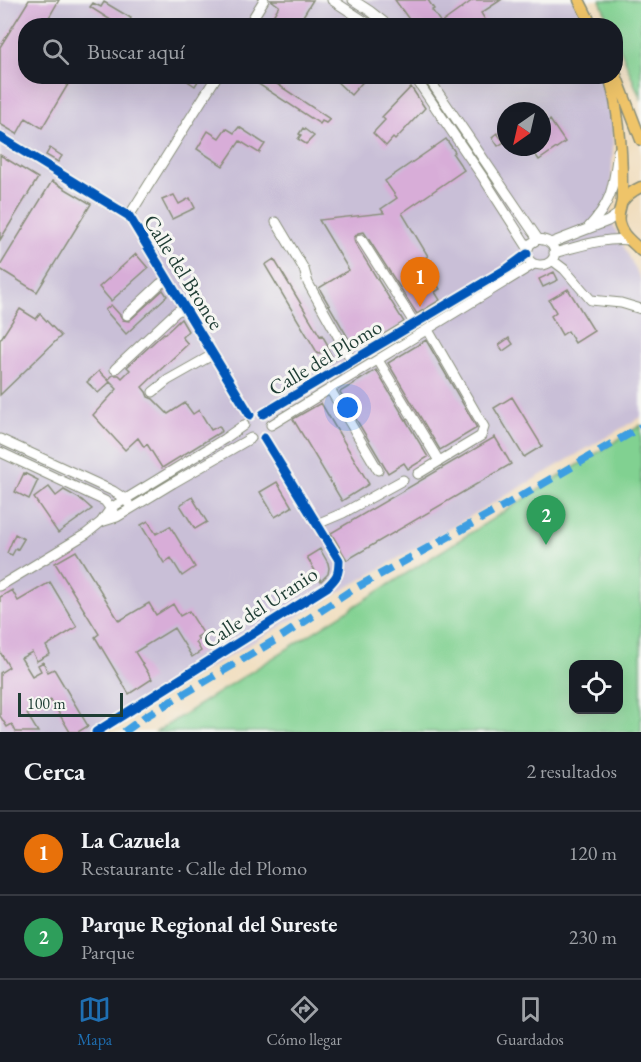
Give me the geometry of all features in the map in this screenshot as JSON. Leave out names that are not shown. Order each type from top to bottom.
[{"type":"main road","points":[[579,0],[588,18]]},
{"type":"main road","points":[[611,84],[620,137],[622,202]]},
{"type":"main road","points":[[619,84],[641,140]]},
{"type":"main road","points":[[636,245],[623,233],[618,214],[627,195],[641,187]]},
{"type":"street","points":[[253,18],[264,0]]},
{"type":"street","points":[[332,0],[360,18]]},
{"type":"street","points":[[353,0],[378,18]]},
{"type":"street","points":[[129,216],[212,84]]},
{"type":"street","points":[[419,84],[497,198],[528,251],[528,258],[534,264],[541,266],[547,264],[553,256],[594,243],[617,239],[636,245]]},
{"type":"street","points":[[432,84],[538,239]]},
{"type":"street","name":"Calle del Bronce","points":[[0,137],[129,216],[250,414]]},
{"type":"street","points":[[587,229],[599,216],[612,191],[620,137]]},
{"type":"street","points":[[550,243],[608,221],[618,214]]},
{"type":"street","points":[[276,222],[304,269],[308,283],[352,362]]},
{"type":"street","points":[[361,239],[415,324]]},
{"type":"street","points":[[528,251],[534,241],[545,240],[553,248],[553,256],[591,300],[621,303],[641,309]]},
{"type":"street","name":"Calle del Plomo","points":[[263,414],[508,268],[528,251]]},
{"type":"street","name":"Calle del Plomo","points":[[271,425],[534,264]]},
{"type":"street","points":[[127,315],[168,279]]},
{"type":"street","points":[[115,369],[176,312],[185,307]]},
{"type":"street","points":[[418,474],[482,436],[484,427],[428,330]]},
{"type":"street","points":[[153,392],[168,380],[213,354]]},
{"type":"street","points":[[378,360],[439,461]]},
{"type":"street","points":[[330,389],[378,470]]},
{"type":"street","points":[[0,586],[86,534],[101,522],[111,508],[224,439],[244,425],[250,414],[263,414],[271,425],[268,435],[260,439],[247,435],[244,425]]},
{"type":"street","points":[[101,522],[117,517],[251,438]]},
{"type":"street","name":"Calle del Uranio","points":[[96,732],[327,588],[337,578],[339,560],[264,438]]},
{"type":"street","points":[[0,439],[113,491],[125,499],[131,508]]},
{"type":"street","points":[[0,452],[105,501],[117,517]]},
{"type":"street","points":[[317,524],[344,513],[403,480]]},
{"type":"shaded area","points":[[0,0],[575,0],[582,18],[18,18],[18,84],[607,84],[612,113],[613,148],[610,219],[641,280],[641,417],[99,732],[0,732]]},
{"type":"green space","points":[[600,0],[641,0],[641,100],[623,55],[623,18],[607,18]]},
{"type":"green space","points":[[641,425],[641,732],[156,732]]},
{"type":"building","points":[[29,0],[59,0],[49,18],[18,18],[18,84],[68,84],[42,128],[26,118],[17,134],[0,124],[0,47]]},
{"type":"building","points":[[271,0],[313,0],[302,18],[272,18],[279,6]]},
{"type":"building","points":[[395,0],[428,0],[438,18],[408,18]]},
{"type":"building","points":[[473,0],[501,0],[481,13],[484,18],[448,18]]},
{"type":"building","points":[[104,2],[131,18],[107,18],[90,7],[93,3],[101,7]]},
{"type":"building","points":[[258,84],[277,84],[330,119],[320,124]]},
{"type":"building","points":[[339,84],[361,84],[351,95]]},
{"type":"building","points":[[411,87],[425,108],[395,140],[393,138],[386,146],[373,133],[385,120],[382,117]]},
{"type":"building","points":[[551,121],[565,142],[551,152]]},
{"type":"building","points":[[239,127],[265,144],[259,153],[240,141],[223,166],[197,149],[208,131],[219,138],[226,128],[234,133]]},
{"type":"building","points":[[303,128],[314,136],[306,144],[298,139]]},
{"type":"building","points":[[497,133],[497,144],[492,137]]},
{"type":"building","points":[[446,139],[464,170],[402,213],[428,256],[410,267],[421,285],[433,278],[440,289],[435,292],[440,300],[417,314],[364,232],[358,233],[354,238],[355,243],[404,322],[366,345],[364,342],[355,348],[319,288],[349,270],[319,220],[384,213],[381,209],[397,198],[385,181]]},
{"type":"building","points":[[50,148],[62,156],[58,162],[46,155]]},
{"type":"building","points":[[0,155],[38,178],[0,240]]},
{"type":"building","points":[[52,181],[91,204],[37,292],[0,269],[0,266]]},
{"type":"building","points":[[174,195],[179,204],[190,198],[195,208],[172,219],[162,200]]},
{"type":"building","points":[[136,254],[148,268],[111,301],[99,287]]},
{"type":"building","points":[[274,259],[320,336],[322,335],[329,347],[327,348],[334,360],[329,364],[321,352],[318,354],[265,265]]},
{"type":"building","points":[[554,272],[558,280],[543,287],[539,279]]},
{"type":"building","points":[[568,289],[594,331],[575,343],[568,331],[562,335],[551,316],[556,312],[549,300]]},
{"type":"building","points":[[163,290],[167,296],[126,334],[105,310],[111,305],[123,320],[129,321]]},
{"type":"building","points":[[20,309],[36,319],[40,314],[61,336],[0,395],[0,340]]},
{"type":"building","points":[[181,319],[188,331],[182,337],[188,344],[142,387],[148,397],[168,414],[185,403],[193,414],[199,410],[211,430],[219,426],[222,431],[162,468],[147,444],[144,447],[138,438],[125,450],[93,415],[117,389],[108,380],[113,375],[119,375],[122,378],[130,370],[127,367]]},
{"type":"building","points":[[509,338],[513,344],[503,351],[499,345]]},
{"type":"building","points":[[426,340],[477,428],[440,450],[388,363]]},
{"type":"building","points":[[376,370],[428,457],[408,469],[404,463],[388,473],[340,392]]},
{"type":"building","points":[[99,371],[110,382],[98,393],[87,382]]},
{"type":"building","points":[[512,397],[542,446],[524,457],[494,408]]},
{"type":"building","points":[[321,403],[369,484],[342,501],[293,419]]},
{"type":"building","points":[[495,437],[511,464],[347,560],[331,533]]},
{"type":"building","points":[[24,473],[38,480],[29,499],[15,492]]},
{"type":"building","points":[[277,482],[292,507],[275,517],[260,492]]},
{"type":"building","points":[[49,487],[56,496],[64,490],[82,500],[92,509],[58,533],[34,498]]},
{"type":"building","points":[[192,497],[207,522],[195,529],[180,505]]},
{"type":"building","points":[[148,521],[156,534],[170,526],[195,567],[182,576],[171,558],[164,563],[141,525]]},
{"type":"building","points":[[15,534],[24,539],[12,555],[7,553]]},
{"type":"building","points":[[320,549],[329,568],[328,574],[321,581],[307,557]]},
{"type":"building","points":[[76,551],[119,621],[149,603],[156,615],[173,604],[180,616],[189,611],[203,633],[197,637],[199,640],[196,642],[201,651],[192,657],[174,628],[135,652],[152,679],[129,694],[95,637],[99,634],[55,563]]},
{"type":"building","points":[[50,582],[77,627],[46,646],[50,654],[37,661],[32,652],[21,658],[32,676],[41,671],[38,665],[43,662],[48,672],[54,669],[88,726],[78,732],[70,732],[51,700],[27,714],[38,732],[16,732],[12,724],[7,727],[0,716],[0,673],[9,667],[0,652],[0,597],[12,590],[18,601]]},
{"type":"marked path","points":[[124,732],[146,716],[284,635],[352,590],[641,427]]},
{"type":"cycle path","points":[[0,137],[129,216],[250,415]]},
{"type":"cycle path","points":[[263,414],[508,268],[527,254]]},
{"type":"cycle path","points":[[96,732],[327,587],[337,575],[339,560],[264,438]]},
{"type":"place","name":"La Cazuela","points":[[420,307]]},
{"type":"place","name":"Parque Regional del Sureste","points":[[546,545]]}]
